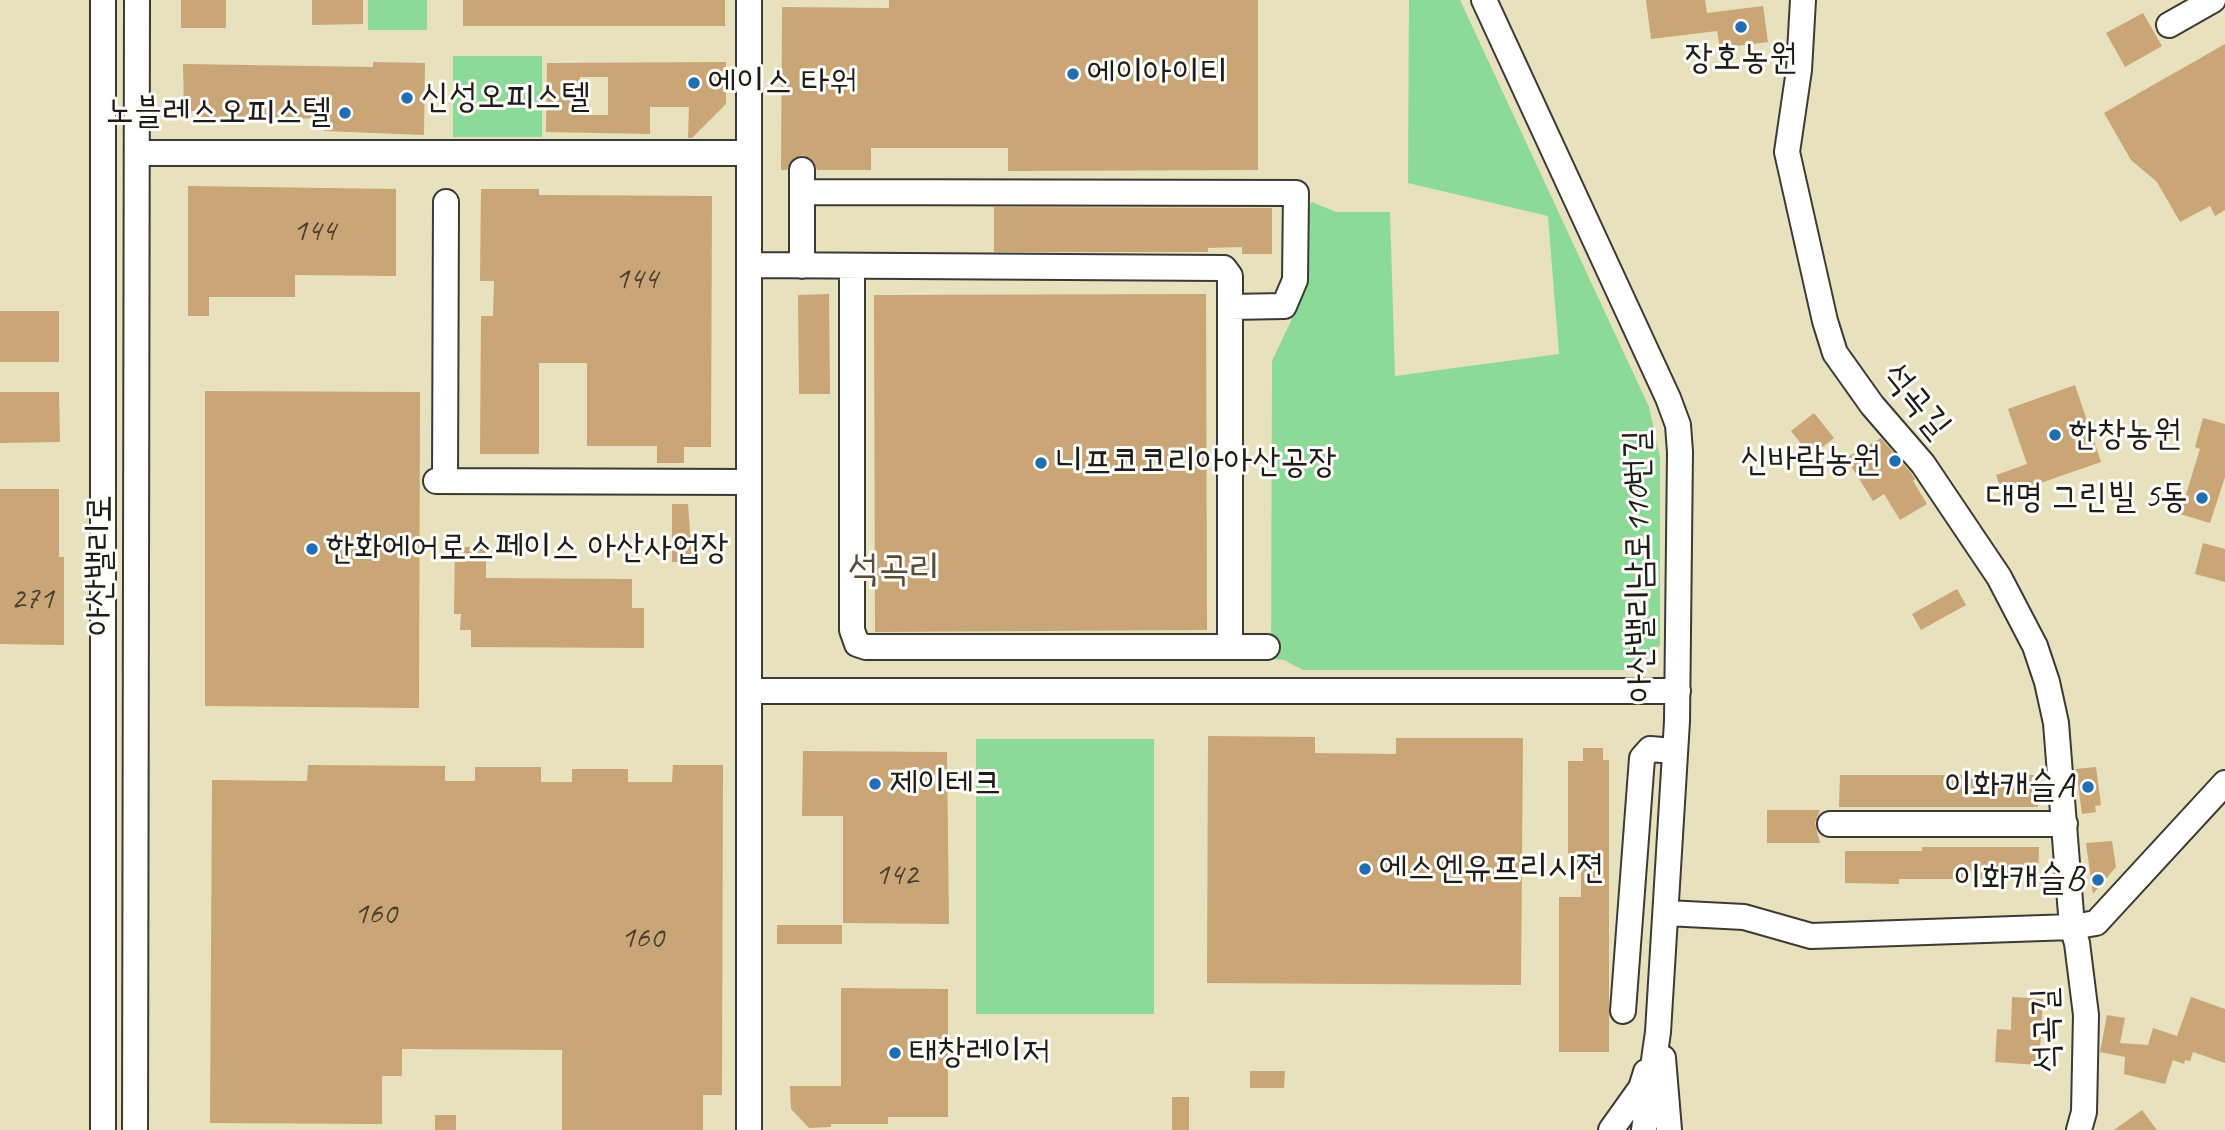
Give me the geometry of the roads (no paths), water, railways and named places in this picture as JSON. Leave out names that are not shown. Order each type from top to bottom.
[{"type":"street","name":"아산밸리로","points":[[103,0],[103,1130]]},
{"type":"street","name":"아산밸리로","points":[[135,1130],[137,0]]},
{"type":"street","points":[[749,0],[749,1130]]},
{"type":"street","name":"아산밸리남로110번길","points":[[1483,0],[1668,398],[1678,425],[1678,691],[1658,1032],[1644,1130]]},
{"type":"street","name":"석곡길","points":[[1803,0],[1799,70],[1787,152],[1825,321],[1840,363],[1923,464],[1999,577],[2035,646],[2049,692],[2056,723],[2071,927],[2077,943],[2086,1015],[2084,1112],[2079,1130]]},
{"type":"street","points":[[2169,25],[2213,0]]},
{"type":"street","points":[[137,153],[749,153]]},
{"type":"street","points":[[802,265],[802,181],[1296,193],[1295,281],[1284,306],[1230,307]]},
{"type":"street","points":[[446,202],[441,481],[749,482]]},
{"type":"street","points":[[749,265],[1219,266],[1230,276],[1230,647]]},
{"type":"street","points":[[852,265],[852,631],[856,644],[866,647],[1267,647]]},
{"type":"street","points":[[749,691],[1678,691]]},
{"type":"street","points":[[1623,1011],[1642,758],[1650,749],[1662,750]]},
{"type":"street","points":[[1667,913],[1744,917],[1811,936],[2071,927],[2095,923],[2225,783]]},
{"type":"street","points":[[1830,824],[2065,824]]},
{"type":"street","points":[[1611,1130],[1641,1088],[1658,1032]]},
{"type":"street","points":[[1658,1032],[1667,1079],[1668,1130]]},
{"type":"place","name":"장호농원","points":[[1741,27]]},
{"type":"place","name":"에이아이티","points":[[1073,74]]},
{"type":"place","name":"에이스 타워","points":[[694,83]]},
{"type":"place","name":"신성오피스텔","points":[[407,98]]},
{"type":"place","name":"노블레스오피스텔","points":[[345,113]]},
{"type":"place","name":"한창농원","points":[[2055,435]]},
{"type":"place","name":"신바람농원","points":[[1895,461]]},
{"type":"place","name":"니프코코리아아산공장","points":[[1041,463]]},
{"type":"place","name":"대명 그린빌 5동","points":[[2202,498]]},
{"type":"place","name":"한화에어로스페이스 아산사업장","points":[[312,549]]},
{"type":"place","name":"제이테크","points":[[875,784]]},
{"type":"place","name":"이화캐슬A","points":[[2088,787]]},
{"type":"place","name":"에스엔유프리시젼","points":[[1365,869]]},
{"type":"place","name":"이화캐슬B","points":[[2098,880]]},
{"type":"place","name":"태창레이저","points":[[895,1053]]},
{"type":"district","name":"석곡리","points":[[894,570]]}]
